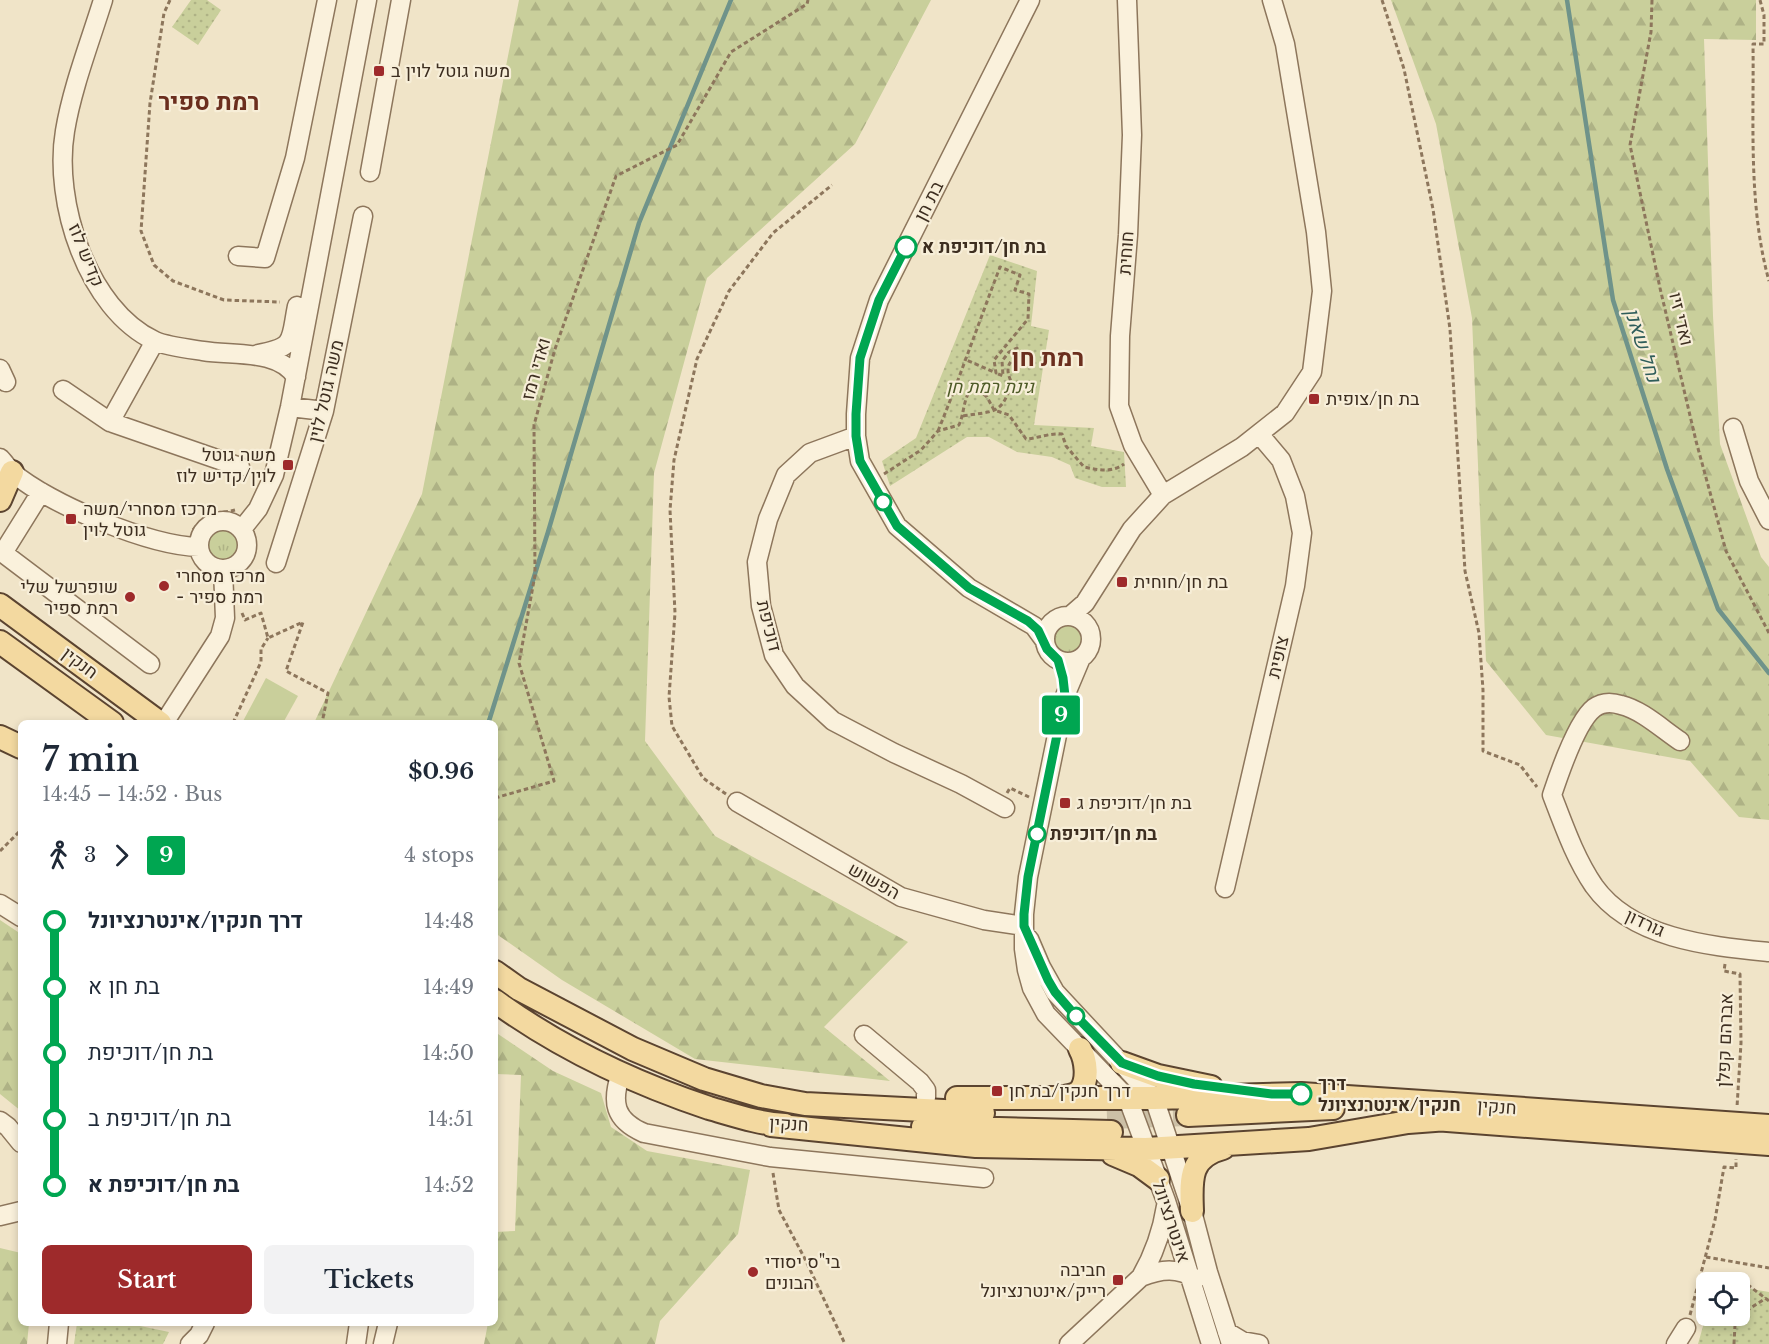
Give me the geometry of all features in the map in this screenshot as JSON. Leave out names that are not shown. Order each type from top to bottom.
[{"type":"main road","points":[[0,500],[4,470]]},
{"type":"main road","name":"חנקין","points":[[0,605],[158,720]]},
{"type":"main road","name":"חנקין","points":[[0,642],[108,720]]},
{"type":"main road","points":[[0,737],[18,746]]},
{"type":"main road","name":"חנקין","points":[[498,974],[519,989],[578,1022],[643,1053],[704,1079],[761,1096],[805,1104],[1109,1125],[771,1125],[683,1099],[621,1073],[567,1047],[498,1003]]},
{"type":"main road","points":[[1056,1099],[1077,1093],[1082,1086],[1085,1059],[1080,1049]]},
{"type":"main road","points":[[1122,1063],[1158,1076],[1194,1084],[1272,1094]]},
{"type":"main road","points":[[805,1104],[926,1098],[1128,1099],[1301,1094],[1383,1098],[1443,1111]]},
{"type":"main road","points":[[771,1125],[976,1146],[1146,1149],[1309,1139],[1408,1122],[1443,1111]]},
{"type":"main road","name":"חנקין","points":[[1443,1111],[1769,1144]]},
{"type":"main road","name":"חנקין","points":[[1189,1123],[1443,1111],[1769,1126]]},
{"type":"main road","points":[[1192,1211],[1192,1179],[1198,1161],[1210,1152],[1237,1144]]},
{"type":"main road","points":[[1091,1149],[1118,1155],[1147,1169],[1158,1179]]},
{"type":"street","name":"קדיש לוז","points":[[104,0],[79,77],[65,131],[63,159],[64,186],[71,220],[84,257],[102,294],[115,311],[155,341],[203,351],[270,358],[291,369],[296,377]]},
{"type":"street","points":[[238,256],[266,258],[295,158],[327,0]]},
{"type":"street","name":"משה גוטל לוין","points":[[247,523],[266,496],[274,475],[290,407],[367,0]]},
{"type":"street","points":[[370,172],[401,0]]},
{"type":"street","name":"בת חן","points":[[1030,0],[879,300],[860,358],[856,436],[860,461],[897,526],[969,588],[1028,621],[1045,641]]},
{"type":"street","name":"חוחית","points":[[1127,0],[1132,135],[1128,235],[1120,336],[1119,406],[1132,445],[1162,495]]},
{"type":"street","points":[[1065,696],[1058,660],[1047,649],[1045,641],[1049,626],[1085,603],[1132,529],[1162,495],[1242,447],[1285,413],[1312,372],[1322,291],[1316,232],[1285,44],[1272,0]]},
{"type":"street","name":"משה גוטל לוין","points":[[276,563],[324,411],[363,216]]},
{"type":"street","points":[[248,356],[281,350],[290,340],[298,300],[314,282]]},
{"type":"street","points":[[110,422],[155,341]]},
{"type":"street","points":[[63,390],[110,422],[240,467]]},
{"type":"street","points":[[290,407],[324,411]]},
{"type":"street","points":[[1733,428],[1749,481],[1769,520]]},
{"type":"street","name":"צופית","points":[[1225,888],[1295,586],[1302,532],[1295,496],[1281,460],[1258,434]]},
{"type":"street","name":"דוכיפת","points":[[856,436],[810,453],[786,475],[768,519],[757,562],[761,606],[774,655],[795,686],[833,721],[894,753],[961,783],[1002,806]]},
{"type":"street","points":[[4,470],[83,513],[153,540],[193,547],[210,565],[223,570],[237,566],[246,555],[247,523],[214,523],[203,532],[193,547]]},
{"type":"street","points":[[42,492],[3,554],[150,664]]},
{"type":"street","points":[[164,720],[220,636],[225,618],[223,570]]},
{"type":"street","points":[[1095,590],[1089,629],[1090,645],[1081,658],[1065,696],[1043,804],[1026,894],[1024,949],[1032,988],[1046,1014],[1128,1099]]},
{"type":"street","points":[[1028,621],[1078,618],[1089,629]]},
{"type":"street","points":[[1058,660],[1066,662],[1081,658]]},
{"type":"street","points":[[1552,795],[1564,759],[1582,724],[1592,709],[1601,704],[1622,705],[1635,711],[1680,741]]},
{"type":"street","name":"גורדון","points":[[1552,795],[1576,856],[1595,887],[1622,914],[1661,933],[1726,947],[1769,952]]},
{"type":"street","name":"הפשוש","points":[[737,802],[901,897],[984,920],[1024,926]]},
{"type":"street","points":[[984,920],[1008,913],[1022,902],[1026,894]]},
{"type":"street","points":[[0,904],[18,915]]},
{"type":"street","points":[[1024,926],[1041,968],[1055,992],[1154,1098]]},
{"type":"street","points":[[864,1035],[920,1082],[926,1090],[926,1098]]},
{"type":"street","points":[[621,1073],[615,1093],[617,1110],[621,1119],[631,1128],[644,1133],[770,1157],[984,1178]]},
{"type":"street","name":"אינטרנציונל","points":[[1154,1098],[1192,1211],[1229,1338]]},
{"type":"street","name":"אינטרנציונל","points":[[1128,1099],[1166,1201],[1211,1344]]},
{"type":"street","points":[[0,1121],[18,1139]]},
{"type":"street","points":[[1069,1344],[1141,1277],[1151,1260],[1159,1238],[1166,1201]]},
{"type":"street","points":[[0,1216],[18,1210]]},
{"type":"street","points":[[1141,1277],[1163,1270],[1178,1270],[1188,1274],[1202,1284],[1221,1312]]},
{"type":"street","points":[[57,1344],[59,1326]]},
{"type":"street","points":[[190,1344],[199,1335],[204,1326]]},
{"type":"street","points":[[356,1344],[359,1326]]},
{"type":"street","points":[[384,1344],[387,1326]]},
{"type":"street","points":[[1676,1344],[1686,1328]]},
{"type":"street","points":[[1229,1338],[1259,1344]]},
{"type":"path","points":[[170,0],[164,13],[150,103],[141,231],[154,265],[173,281],[224,300],[273,303],[298,300]]},
{"type":"path","name":"ואדי רמז","points":[[498,797],[554,781],[519,663],[535,575],[534,425],[555,349],[616,176],[677,145],[731,52],[807,4],[808,0]]},
{"type":"path","points":[[1382,0],[1404,69],[1426,174],[1450,328],[1465,571],[1479,633],[1483,690],[1483,751],[1520,765],[1534,785],[1552,795]]},
{"type":"path","name":"ואדי זיו","points":[[1652,0],[1651,32],[1630,145],[1660,288],[1696,441],[1726,551],[1769,633]]},
{"type":"path","points":[[1760,0],[1765,23],[1764,44],[1753,44],[1755,187],[1760,246],[1769,281]]},
{"type":"path","points":[[737,802],[703,778],[672,726],[669,697],[675,613],[670,510],[674,460],[697,359],[729,291],[773,233],[832,185]]},
{"type":"path","points":[[871,481],[921,450],[938,431],[1000,267],[1020,275],[1015,290],[1029,294],[1028,319],[994,360],[996,373]]},
{"type":"path","points":[[963,416],[994,410],[1003,405],[1008,397],[1011,381],[1008,376],[1008,364],[1020,355],[1017,348],[1009,352],[1002,361],[1003,376],[964,359]]},
{"type":"path","points":[[938,431],[959,425],[969,392],[979,390],[987,397],[994,410],[1009,415],[1026,439],[1039,438],[1051,433],[1062,434],[1066,446],[1084,467],[1105,470],[1118,468],[1138,454]]},
{"type":"path","points":[[193,547],[194,530],[205,516],[213,512],[240,509],[247,523]]},
{"type":"path","points":[[240,607],[245,620],[261,613],[268,638]]},
{"type":"path","points":[[234,720],[261,662],[261,649],[268,638],[303,622],[286,671],[328,693],[323,720]]},
{"type":"path","points":[[1002,806],[1010,788],[1043,804]]},
{"type":"path","points":[[0,851],[18,833]]},
{"type":"path","name":"אברהם קפלן","points":[[1726,947],[1725,970],[1740,974],[1741,1043],[1736,1110]]},
{"type":"path","points":[[1702,1272],[1715,1221],[1724,1167],[1736,1168],[1736,1154]]},
{"type":"path","points":[[770,1157],[779,1210],[845,1344]]},
{"type":"path","points":[[1706,1257],[1769,1268]]},
{"type":"path","points":[[1750,1286],[1767,1299],[1750,1309]]},
{"type":"path","points":[[1686,1328],[1696,1294]]},
{"type":"path","points":[[1734,1344],[1735,1326]]},
{"type":"green space","points":[[191,0],[207,0],[221,10],[198,45],[172,27]]},
{"type":"green space","points":[[519,0],[931,0],[855,144],[707,278],[654,473],[645,741],[715,836],[908,942],[824,1027],[890,1081],[695,1059],[562,980],[498,935],[498,720],[315,720],[422,494]]},
{"type":"green space","points":[[1391,0],[1756,0],[1756,40],[1704,39],[1713,316],[1720,444],[1761,557],[1769,567],[1769,820],[1739,817],[1690,761],[1546,735],[1486,661],[1472,318],[1436,124]]},
{"type":"green space","name":"גינת רמת חן","points":[[990,255],[1037,271],[1031,326],[1049,330],[1034,425],[1094,428],[1091,446],[1124,452],[1126,487],[1102,487],[1075,478],[1070,465],[1052,457],[1017,452],[989,437],[967,437],[890,486],[882,461],[916,438]]},
{"type":"green space","points":[[223,527],[235,533],[241,545],[235,557],[223,563],[211,557],[205,545],[211,533]]},
{"type":"green space","points":[[1068,623],[1079,627],[1083,638],[1079,649],[1068,653],[1057,649],[1053,638],[1057,627]]},
{"type":"green space","points":[[266,678],[298,696],[285,720],[244,720]]},
{"type":"green space","points":[[0,920],[18,932],[18,1109],[0,1094]]},
{"type":"green space","points":[[498,1034],[553,1071],[601,1093],[611,1127],[647,1151],[750,1170],[738,1234],[660,1321],[655,1344],[484,1344],[487,1326],[498,1326],[498,1232],[515,1231],[521,1075],[498,1074]]},
{"type":"green space","points":[[0,1248],[18,1252],[18,1326],[29,1326],[27,1344],[0,1344]]},
{"type":"green space","points":[[1750,1289],[1769,1292],[1769,1344],[1698,1344],[1703,1326],[1750,1326]]},
{"type":"green space","points":[[77,1326],[140,1326],[169,1332],[163,1344],[74,1344]]},
{"type":"waterway","points":[[489,720],[548,532],[639,223],[731,0]]},
{"type":"waterway","name":"נחל שאנן","points":[[1567,0],[1613,300],[1667,469],[1718,609],[1769,673]]},
{"type":"tunnel","points":[[1107,1118],[1188,1115]]},
{"type":"bus line","name":"9","points":[[906,247],[879,300],[860,358],[856,436],[860,461],[897,526],[969,588],[1028,621],[1038,630],[1047,649],[1058,660],[1065,696],[1028,877],[1024,914],[1024,926],[1041,968],[1055,992],[1122,1063],[1158,1076],[1194,1084],[1272,1094],[1301,1094]]},
{"type":"place","name":"משה גוטל לוין ב","points":[[379,71]]},
{"type":"place","name":"בת חן/דוכיפת א","points":[[906,247]]},
{"type":"place","name":"בת חן/צופית","points":[[1314,399]]},
{"type":"place","name":"משה גוטל לוין/קדיש לוז","points":[[288,465]]},
{"type":"place","name":"מרכז מסחרי/משה גוטל לוין","points":[[71,519]]},
{"type":"place","name":"בת חן/חוחית","points":[[1122,582]]},
{"type":"place","name":"מרכז מסחרי - רמת ספיר","points":[[164,586]]},
{"type":"place","name":"שופרשל שלי רמת ספיר","points":[[130,597]]},
{"type":"place","name":"בת חן/דוכיפת ג","points":[[1065,803]]},
{"type":"place","name":"בת חן/דוכיפת","points":[[1037,834]]},
{"type":"place","name":"דרך חנקין/בת חן","points":[[997,1091]]},
{"type":"place","name":"דרך חנקין/אינטרנציונל","points":[[1301,1094]]},
{"type":"place","name":"בי\"ס יסודי הבונים","points":[[753,1272]]},
{"type":"place","name":"חביבה רייק/אינטרנציונל","points":[[1118,1280]]},
{"type":"district","name":"רמת ספיר","points":[[209,101]]},
{"type":"district","name":"רמת חן","points":[[1048,357]]}]
